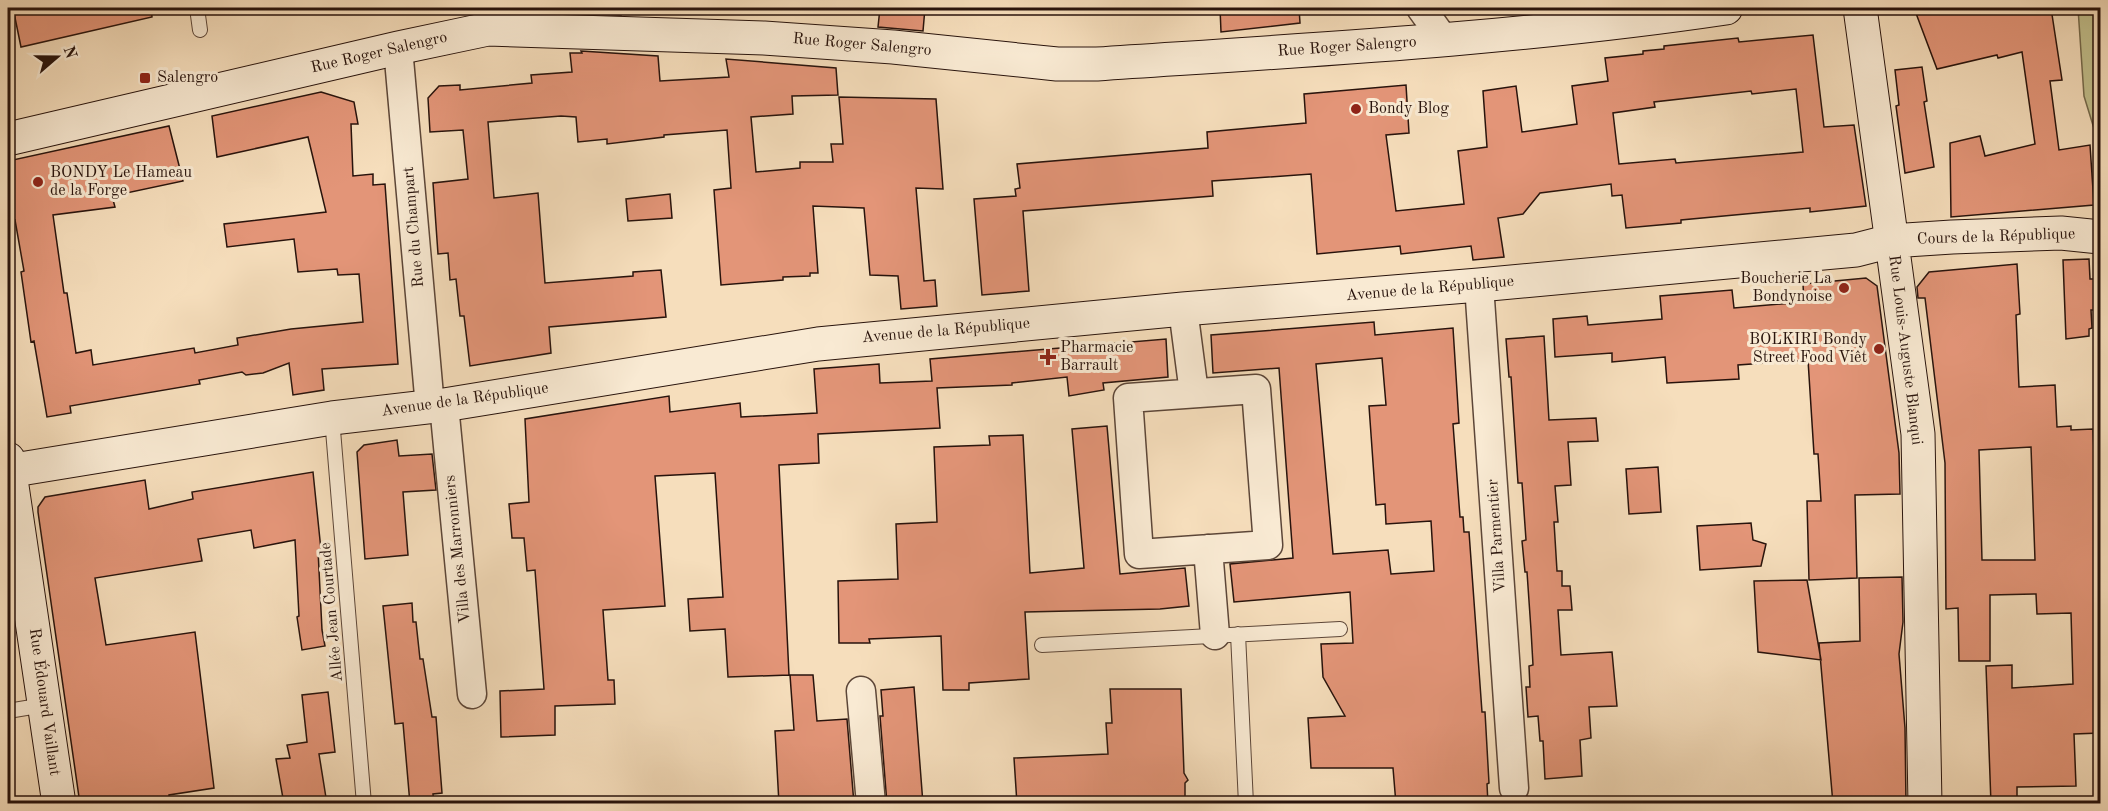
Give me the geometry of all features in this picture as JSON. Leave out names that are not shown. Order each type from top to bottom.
[{"type":"street","points":[[1421,8],[1444,40]]},
{"type":"street","name":"Rue Roger Salengro","points":[[8,139],[398,48],[494,15],[893,47],[1058,64],[1097,64],[1444,40],[1642,20],[1726,8]]},
{"type":"street","name":"Rue Louis-Auguste Blanqui","points":[[1860,8],[1918,434],[1925,804]]},
{"type":"street","name":"Rue du Champart","points":[[398,48],[437,406]]},
{"type":"street","name":"Cours de la République","points":[[1891,241],[2061,233],[2100,237]]},
{"type":"street","name":"Avenue de la République","points":[[8,467],[332,418],[437,406],[818,344],[1183,309],[1479,285],[1856,250],[1891,241]]},
{"type":"street","name":"Villa Parmentier","points":[[1479,285],[1514,788]]},
{"type":"street","points":[[1183,309],[1194,393]]},
{"type":"street","points":[[1256,389],[1268,545],[1139,554],[1128,398],[1194,393],[1256,389]]},
{"type":"street","name":"Villa des Marronniers","points":[[437,406],[472,694]]},
{"type":"street","name":"Rue Édouard Vaillant","points":[[8,467],[59,804]]},
{"type":"street","points":[[1208,549],[1227,634]]},
{"type":"street","points":[[861,691],[871,804]]},
{"type":"lane","points":[[197,8],[200,30]]},
{"type":"lane","name":"Allée Jean Courtade","points":[[332,418],[364,804]]},
{"type":"lane","points":[[1042,645],[1340,628]]},
{"type":"lane","points":[[1227,634],[1246,804]]},
{"type":"lane","points":[[8,711],[44,705]]},
{"type":"shaded area","points":[[2078,8],[2100,8],[2100,148],[2084,96]]},
{"type":"building","points":[[13,8],[151,8],[152,17],[21,47]]},
{"type":"building","points":[[566,8],[621,8],[621,15],[568,13]]},
{"type":"building","points":[[880,8],[925,8],[923,31],[878,27]]},
{"type":"building","points":[[1220,8],[1299,8],[1300,23],[1221,32]]},
{"type":"building","points":[[1914,8],[1950,8],[1951,14],[1980,8],[2051,8],[2062,80],[2050,81],[2059,150],[2090,145],[2094,205],[1951,217],[1950,143],[1980,136],[1985,156],[2035,144],[2022,52],[1998,58],[1997,55],[1937,69]]},
{"type":"building","points":[[1813,35],[1824,127],[1854,125],[1866,206],[1810,212],[1810,208],[1681,220],[1681,223],[1626,228],[1622,195],[1612,196],[1611,184],[1540,193],[1523,214],[1498,218],[1504,257],[1473,260],[1471,246],[1401,254],[1400,246],[1317,254],[1311,174],[1212,181],[1213,196],[1023,211],[1029,291],[982,295],[974,199],[1016,196],[1015,189],[1020,188],[1017,164],[1208,148],[1207,132],[1306,123],[1304,94],[1406,85],[1409,133],[1386,135],[1396,211],[1464,204],[1458,151],[1487,147],[1483,91],[1516,86],[1522,132],[1577,124],[1572,86],[1608,81],[1605,58],[1643,54],[1643,51],[1664,49],[1664,46],[1738,38],[1739,42]],"holes":[[[1796,89],[1803,152],[1676,163],[1675,159],[1619,164],[1613,113],[1655,107],[1654,102],[1751,91],[1752,94]]]},
{"type":"building","points":[[581,51],[658,56],[660,81],[729,77],[726,59],[836,68],[838,95],[792,96],[793,114],[751,117],[756,172],[800,168],[800,162],[833,162],[831,144],[843,144],[839,97],[936,99],[943,189],[916,188],[924,281],[935,280],[937,306],[901,309],[898,276],[870,275],[864,208],[813,206],[818,273],[810,273],[810,276],[783,277],[783,280],[721,285],[714,190],[731,188],[727,130],[664,135],[664,137],[607,144],[607,139],[578,142],[576,117],[561,116],[488,122],[494,198],[538,193],[545,283],[633,276],[633,272],[661,270],[666,317],[549,327],[551,353],[470,366],[464,316],[460,316],[456,279],[450,280],[448,253],[438,254],[433,183],[468,179],[463,130],[430,132],[428,98],[439,86],[460,85],[460,90],[532,83],[531,75],[572,72],[570,53],[582,53]]},
{"type":"building","points":[[1922,67],[1927,101],[1924,102],[1934,167],[1905,173],[1896,106],[1899,105],[1895,70]]},
{"type":"building","points":[[321,92],[354,102],[358,124],[351,124],[353,176],[373,174],[373,185],[385,184],[398,364],[322,369],[324,390],[293,395],[289,363],[263,373],[246,375],[242,372],[199,380],[200,384],[70,406],[71,413],[47,417],[34,341],[31,342],[21,272],[24,271],[15,220],[10,221],[8,161],[169,126],[183,181],[112,196],[115,207],[53,215],[64,293],[67,293],[76,353],[91,350],[93,365],[194,348],[195,353],[238,345],[237,338],[291,329],[363,322],[359,274],[338,275],[337,269],[298,272],[294,239],[227,247],[224,224],[326,212],[308,137],[217,157],[212,116]]},
{"type":"building","points":[[670,194],[672,218],[628,221],[626,199]]},
{"type":"building","points":[[2089,259],[2090,279],[2100,279],[2100,310],[2091,310],[2092,328],[2089,329],[2089,336],[2066,339],[2063,260]]},
{"type":"building","points":[[2017,264],[2020,314],[2016,315],[2019,387],[2055,385],[2057,427],[2071,426],[2071,430],[2093,429],[2095,476],[2098,476],[2100,535],[2100,733],[2074,734],[2076,786],[2017,787],[2017,804],[1991,804],[1986,666],[2012,665],[2012,688],[2073,684],[2071,613],[2037,614],[2036,594],[1990,595],[1990,661],[1959,661],[1958,608],[1946,609],[1945,463],[1925,298],[1918,298],[1917,287],[1929,272]],"holes":[[[2031,447],[2035,560],[1982,560],[1979,450]]]},
{"type":"building","points":[[1866,278],[1877,286],[1899,453],[1900,494],[1855,495],[1857,578],[1809,580],[1807,501],[1821,501],[1818,454],[1814,454],[1808,360],[1738,365],[1739,379],[1667,383],[1665,357],[1612,362],[1612,353],[1555,357],[1553,319],[1587,316],[1588,325],[1662,319],[1660,296],[1732,290],[1734,308],[1804,302],[1803,284]]},
{"type":"building","points":[[1374,322],[1375,335],[1453,328],[1459,423],[1453,424],[1460,517],[1463,517],[1464,532],[1469,532],[1482,712],[1485,712],[1488,804],[1396,804],[1393,768],[1311,768],[1308,718],[1345,716],[1323,677],[1321,644],[1353,643],[1350,592],[1234,602],[1230,564],[1293,558],[1279,368],[1213,373],[1211,335]],"holes":[[[1382,358],[1386,405],[1369,406],[1376,505],[1385,504],[1386,524],[1431,521],[1434,571],[1391,574],[1388,550],[1333,554],[1316,364]]]},
{"type":"building","points":[[1544,336],[1549,420],[1596,418],[1598,441],[1568,442],[1571,485],[1555,486],[1558,522],[1554,522],[1557,571],[1562,571],[1562,586],[1570,586],[1572,610],[1558,610],[1561,655],[1612,652],[1617,706],[1589,707],[1591,738],[1580,740],[1582,776],[1545,779],[1543,741],[1540,741],[1538,716],[1528,717],[1526,687],[1530,687],[1529,666],[1533,665],[1527,572],[1525,572],[1522,541],[1526,540],[1522,483],[1518,483],[1511,377],[1509,377],[1506,339]]},
{"type":"building","points":[[1166,339],[1168,377],[1103,383],[1104,390],[1069,396],[1067,377],[1012,383],[1012,385],[937,388],[940,428],[818,434],[819,463],[779,465],[789,675],[728,677],[725,629],[690,631],[688,599],[723,597],[715,473],[655,476],[665,606],[603,610],[608,680],[614,680],[615,704],[555,706],[555,735],[501,737],[500,691],[544,689],[535,570],[527,571],[524,538],[512,538],[509,504],[529,502],[525,419],[669,396],[670,412],[740,403],[741,417],[817,413],[814,369],[879,364],[880,383],[932,381],[930,359]]},
{"type":"building","points":[[1107,426],[1120,574],[1185,568],[1189,606],[1160,609],[1025,612],[1029,679],[969,683],[969,690],[943,690],[941,636],[869,639],[870,643],[839,643],[838,581],[898,579],[896,524],[937,522],[934,447],[990,445],[989,436],[1023,435],[1030,573],[1084,568],[1072,429]]},
{"type":"building","points":[[397,440],[399,456],[432,454],[436,490],[403,492],[408,555],[365,559],[357,452],[364,445]]},
{"type":"building","points":[[1658,467],[1661,512],[1629,514],[1626,469]]},
{"type":"building","points":[[313,472],[321,550],[318,550],[322,630],[325,646],[302,650],[297,617],[299,616],[295,540],[254,548],[251,530],[198,539],[202,561],[95,578],[106,645],[195,632],[214,788],[169,795],[170,804],[80,804],[38,512],[38,507],[45,497],[145,480],[149,509],[193,499],[192,492]]},
{"type":"building","points":[[1751,523],[1753,540],[1766,544],[1761,566],[1700,570],[1697,526]]},
{"type":"building","points":[[1902,577],[1903,622],[1899,654],[1905,728],[1906,804],[1833,804],[1819,643],[1860,641],[1859,578]]},
{"type":"building","points":[[1807,580],[1821,660],[1758,652],[1754,581]]},
{"type":"building","points":[[412,603],[413,622],[416,622],[420,659],[423,659],[432,717],[436,717],[442,793],[433,794],[434,804],[410,804],[403,723],[395,724],[383,606]]},
{"type":"building","points":[[790,675],[813,675],[817,721],[847,719],[854,804],[779,804],[775,731],[794,730]]},
{"type":"building","points":[[914,687],[923,804],[887,804],[880,716],[883,716],[881,690]]},
{"type":"building","points":[[1110,689],[1181,689],[1184,773],[1188,780],[1185,783],[1185,804],[1017,804],[1014,758],[1108,754],[1106,723],[1112,723]]},
{"type":"building","points":[[328,692],[335,752],[319,754],[327,804],[284,804],[276,759],[290,758],[287,745],[307,742],[302,695]]},
{"type":"place","name":"Salengro","points":[[145,78]]},
{"type":"place","name":"Bondy Blog","points":[[1356,109]]},
{"type":"place","name":"BONDY Le Hameau de la Forge","points":[[38,182]]},
{"type":"place","name":"Boucherie La Bondynoise","points":[[1844,288]]},
{"type":"place","name":"BOLKIRI Bondy Street Food Viêt","points":[[1879,349]]},
{"type":"place","name":"Pharmacie Barrault","points":[[1048,357]]}]
